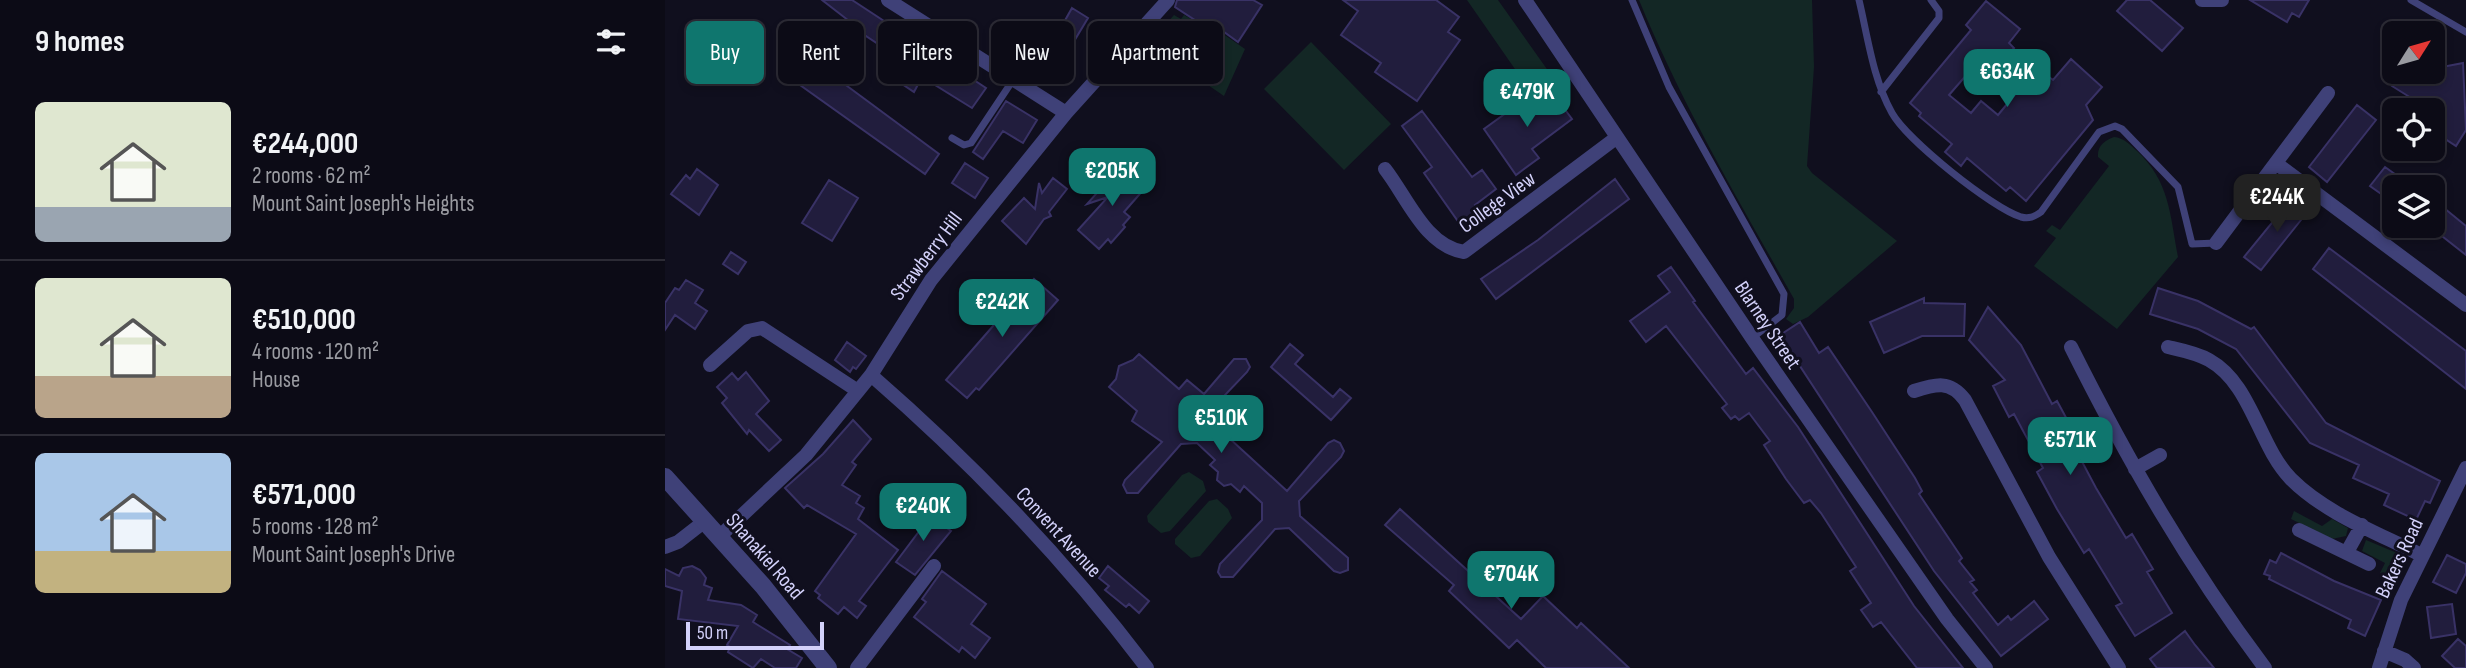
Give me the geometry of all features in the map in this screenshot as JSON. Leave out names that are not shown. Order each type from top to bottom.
[{"type":"street","points":[[888,0],[991,66]]},
{"type":"street","name":"Strawberry Hill","points":[[719,537],[806,455],[871,375],[931,280],[1066,113],[1168,0]]},
{"type":"street","name":"Blarney Street","points":[[1525,0],[1752,338],[1947,619],[1986,668]]},
{"type":"street","points":[[2202,0],[2223,0]]},
{"type":"street","points":[[1019,84],[1066,113]]},
{"type":"street","points":[[2216,243],[2328,93]]},
{"type":"street","name":"College View","points":[[1385,169],[1437,241],[1452,250],[1464,252],[1616,138]]},
{"type":"street","points":[[2277,164],[2466,305]]},
{"type":"street","points":[[710,366],[748,331],[762,328],[858,391]]},
{"type":"street","points":[[2071,347],[2135,468],[2196,573],[2265,668]]},
{"type":"street","points":[[2168,347],[2210,360],[2245,400],[2275,457],[2291,479],[2324,503],[2421,555]]},
{"type":"street","name":"Convent Avenue","points":[[871,375],[977,475],[1069,573],[1147,668]]},
{"type":"street","points":[[1914,391],[1936,384],[1948,384],[1957,389],[2049,557],[2119,668]]},
{"type":"street","points":[[2135,468],[2160,455]]},
{"type":"street","name":"Bakers Road","points":[[2379,668],[2421,555],[2466,468]]},
{"type":"street","name":"Shanakiel Road","points":[[665,477],[763,586],[828,668]]},
{"type":"street","points":[[665,547],[678,542],[705,521]]},
{"type":"street","points":[[2347,552],[2362,525]]},
{"type":"street","points":[[2299,530],[2369,565]]},
{"type":"street","points":[[857,668],[934,566]]},
{"type":"street","points":[[2384,651],[2405,660],[2414,668]]},
{"type":"lane","points":[[1632,0],[1675,99],[1784,294],[1782,315],[1752,338]]},
{"type":"lane","points":[[1859,0],[1881,92],[1893,115],[1914,140],[1999,206],[2024,218],[2041,212],[2099,132],[2115,126],[2122,129],[2178,187],[2192,244],[2216,243]]},
{"type":"lane","points":[[1881,92],[1939,18],[1939,11],[1931,0]]},
{"type":"lane","points":[[2411,0],[2466,32]]},
{"type":"lane","points":[[952,138],[964,145],[971,144],[1010,84]]},
{"type":"green space","points":[[1467,0],[1498,0],[1549,72],[1526,85]]},
{"type":"green space","points":[[1639,0],[1812,0],[1814,67],[1807,166],[1812,173],[1897,241],[1808,317],[1793,324],[1786,319],[1794,308],[1794,299],[1692,115]]},
{"type":"green space","points":[[1174,15],[1181,19],[1184,15],[1193,20],[1197,16],[1204,21],[1169,21]]},
{"type":"green space","points":[[1223,34],[1245,49],[1224,96],[1206,84],[1223,84]]},
{"type":"green space","points":[[1311,42],[1391,124],[1344,170],[1264,89]]},
{"type":"green space","points":[[2114,137],[2131,146],[2156,175],[2167,200],[2178,257],[2117,329],[2034,266],[2056,238],[2046,231],[2052,225],[2060,230],[2109,166],[2098,157],[2098,153],[2102,144]]},
{"type":"green space","points":[[1189,472],[1203,481],[1206,491],[1170,531],[1161,533],[1148,522],[1147,516],[1182,475]]},
{"type":"green space","points":[[1217,499],[1228,509],[1232,518],[1200,556],[1191,558],[1175,544],[1175,539],[1209,501]]},
{"type":"green space","points":[[2294,511],[2322,526],[2332,519],[2348,528],[2346,536],[2332,539],[2291,519]]},
{"type":"green space","points":[[2366,540],[2397,553],[2395,557],[2401,568],[2395,581],[2380,573],[2385,563],[2362,551]]},
{"type":"building","points":[[822,0],[852,0],[884,21],[878,21],[878,44],[864,35],[864,21],[849,21]]},
{"type":"building","points":[[1177,0],[1253,0],[1262,5],[1238,42],[1223,34],[1223,21],[1196,21],[1175,7]]},
{"type":"building","points":[[1343,0],[1436,0],[1459,17],[1448,32],[1460,40],[1417,101],[1375,72],[1381,63],[1341,35],[1358,11]]},
{"type":"building","points":[[2127,0],[2150,0],[2183,28],[2162,51],[2117,11]]},
{"type":"building","points":[[2250,0],[2309,0],[2299,17],[2292,13],[2287,22]]},
{"type":"building","points":[[1986,1],[2020,29],[2009,43],[2014,48],[1983,84],[1969,72],[1949,95],[1971,113],[1981,101],[1998,115],[2037,68],[2053,80],[2071,59],[2102,87],[2086,105],[2093,120],[2026,201],[2010,187],[2006,191],[1967,158],[1961,166],[1945,152],[1952,144],[1919,116],[1921,113],[1910,103],[1971,30],[1966,25]]},
{"type":"building","points":[[1072,8],[1088,18],[1074,41],[1074,21],[1065,21]]},
{"type":"building","points":[[2463,63],[2466,130],[2456,146],[2445,139],[2445,98],[2411,98],[2392,86],[2445,84],[2445,66]]},
{"type":"building","points":[[977,82],[986,88],[972,108],[933,84]]},
{"type":"building","points":[[844,84],[939,154],[925,174],[800,85]]},
{"type":"building","points":[[902,84],[918,84],[914,92]]},
{"type":"building","points":[[1539,89],[1551,104],[1557,99],[1572,119],[1532,149],[1539,158],[1516,175],[1484,129]]},
{"type":"building","points":[[1006,101],[1037,120],[1023,143],[1003,131],[983,159],[973,152]]},
{"type":"building","points":[[2357,105],[2376,120],[2327,182],[2309,167]]},
{"type":"building","points":[[1422,111],[1472,177],[1482,170],[1496,189],[1475,205],[1481,213],[1462,227],[1424,173],[1432,167],[1402,126]]},
{"type":"building","points":[[965,163],[988,178],[975,198],[952,183]]},
{"type":"building","points":[[1121,166],[1145,188],[1124,212],[1130,217],[1123,225],[1125,227],[1111,243],[1108,239],[1099,249],[1078,230],[1108,197],[1087,204]]},
{"type":"building","points":[[2385,167],[2396,175],[2382,175],[2382,194],[2370,186]]},
{"type":"building","points":[[697,169],[718,185],[699,215],[671,194],[686,175],[690,179]]},
{"type":"building","points":[[1053,178],[1067,189],[1049,212],[1051,216],[1044,219],[1026,244],[1002,221],[1024,198],[1035,209],[1039,183],[1042,193]]},
{"type":"building","points":[[1615,179],[1629,199],[1496,299],[1481,279],[1538,240]]},
{"type":"building","points":[[829,180],[858,198],[832,241],[802,223]]},
{"type":"building","points":[[2293,197],[2309,210],[2261,270],[2244,257]]},
{"type":"building","points":[[2445,209],[2466,226],[2466,255],[2444,238]]},
{"type":"building","points":[[2329,248],[2466,351],[2466,389],[2313,269]]},
{"type":"building","points":[[731,252],[746,262],[738,274],[723,264]]},
{"type":"building","points":[[1671,267],[1746,374],[1753,368],[1798,427],[1914,606],[1963,668],[1917,668],[1881,622],[1873,627],[1861,610],[1871,603],[1850,571],[1856,567],[1821,513],[1810,500],[1804,503],[1786,479],[1764,445],[1770,441],[1749,413],[1739,420],[1735,416],[1731,419],[1722,408],[1727,404],[1666,326],[1646,342],[1630,321],[1670,292],[1658,276]]},
{"type":"building","points":[[1034,279],[1058,300],[979,390],[976,388],[967,398],[946,380]]},
{"type":"building","points":[[686,280],[703,290],[695,303],[707,311],[695,329],[675,315],[665,330],[665,303],[675,288],[679,290]]},
{"type":"building","points":[[2158,288],[2198,301],[2251,329],[2254,327],[2326,423],[2440,481],[2430,503],[2425,501],[2416,520],[2384,505],[2389,494],[2353,478],[2359,465],[2310,443],[2236,349],[2198,329],[2150,314]]},
{"type":"building","points":[[1924,298],[1924,303],[1965,304],[1964,336],[1922,336],[1884,353],[1870,322]]},
{"type":"building","points":[[1988,307],[2021,345],[2052,404],[2057,401],[2076,436],[2070,439],[2096,488],[2126,538],[2132,534],[2153,569],[2147,572],[2172,613],[2135,636],[2116,606],[2122,603],[2089,549],[2084,553],[2057,509],[2037,472],[2043,468],[2014,414],[2009,417],[1993,386],[2005,380],[1969,340]]},
{"type":"building","points":[[1800,322],[1819,353],[1828,347],[1872,412],[1915,478],[1922,491],[1919,494],[1962,558],[1959,561],[1974,580],[1970,582],[1977,590],[1973,593],[1998,625],[2008,616],[2011,620],[2034,601],[2048,619],[2001,656],[1934,571],[1792,354],[1789,356],[1777,337]]},
{"type":"building","points":[[847,342],[866,356],[856,369],[853,367],[850,372],[835,360]]},
{"type":"building","points":[[1290,344],[1303,355],[1295,364],[1333,397],[1340,389],[1351,398],[1331,420],[1271,367]]},
{"type":"building","points":[[1139,354],[1179,389],[1187,380],[1204,394],[1234,359],[1246,359],[1250,367],[1247,372],[1205,416],[1287,491],[1328,443],[1334,440],[1340,443],[1344,451],[1341,457],[1299,501],[1300,516],[1348,558],[1348,570],[1340,573],[1334,571],[1289,528],[1275,529],[1233,577],[1221,577],[1218,572],[1220,564],[1262,520],[1262,503],[1244,486],[1240,492],[1231,484],[1224,486],[1217,480],[1218,472],[1210,465],[1215,460],[1197,443],[1181,444],[1138,493],[1127,493],[1123,485],[1125,480],[1162,442],[1132,421],[1137,411],[1109,387],[1116,379],[1119,366]]},
{"type":"building","points":[[746,372],[769,401],[756,414],[781,440],[769,451],[749,430],[747,434],[722,403],[727,398],[717,387],[732,373],[738,380]]},
{"type":"building","points":[[853,420],[871,439],[852,462],[856,465],[842,485],[860,496],[856,503],[864,508],[858,519],[898,550],[859,601],[866,606],[857,618],[844,607],[838,614],[818,598],[820,595],[815,591],[856,534],[807,505],[804,508],[785,488],[823,454]]},
{"type":"building","points":[[1400,509],[1521,619],[1543,596],[1577,628],[1581,623],[1629,668],[1546,668],[1517,640],[1509,648],[1449,591],[1454,585],[1385,525]]},
{"type":"building","points":[[922,510],[951,531],[915,575],[896,562],[920,530],[911,524]]},
{"type":"building","points":[[2281,553],[2334,581],[2381,600],[2365,636],[2348,628],[2351,620],[2269,579],[2270,576],[2264,574],[2270,560],[2276,563]]},
{"type":"building","points":[[2447,555],[2466,564],[2466,573],[2456,593],[2433,582]]},
{"type":"building","points":[[692,566],[700,570],[706,578],[704,585],[712,588],[708,600],[741,605],[757,615],[753,622],[790,645],[787,649],[802,658],[796,668],[775,668],[761,659],[753,668],[728,652],[730,647],[727,645],[738,626],[678,619],[682,591],[665,586],[665,569],[679,576],[683,568]]},
{"type":"building","points":[[1108,566],[1149,601],[1139,613],[1129,604],[1126,607],[1105,590],[1109,586],[1099,578]]},
{"type":"building","points":[[942,571],[986,604],[971,624],[990,638],[975,658],[962,647],[959,652],[914,617],[926,602],[922,599]]},
{"type":"building","points":[[2452,604],[2456,634],[2431,638],[2427,607]]},
{"type":"building","points":[[2185,631],[2214,668],[2157,668],[2150,659]]},
{"type":"building","points":[[2458,639],[2466,646],[2466,668],[2455,668],[2442,656]]}]
